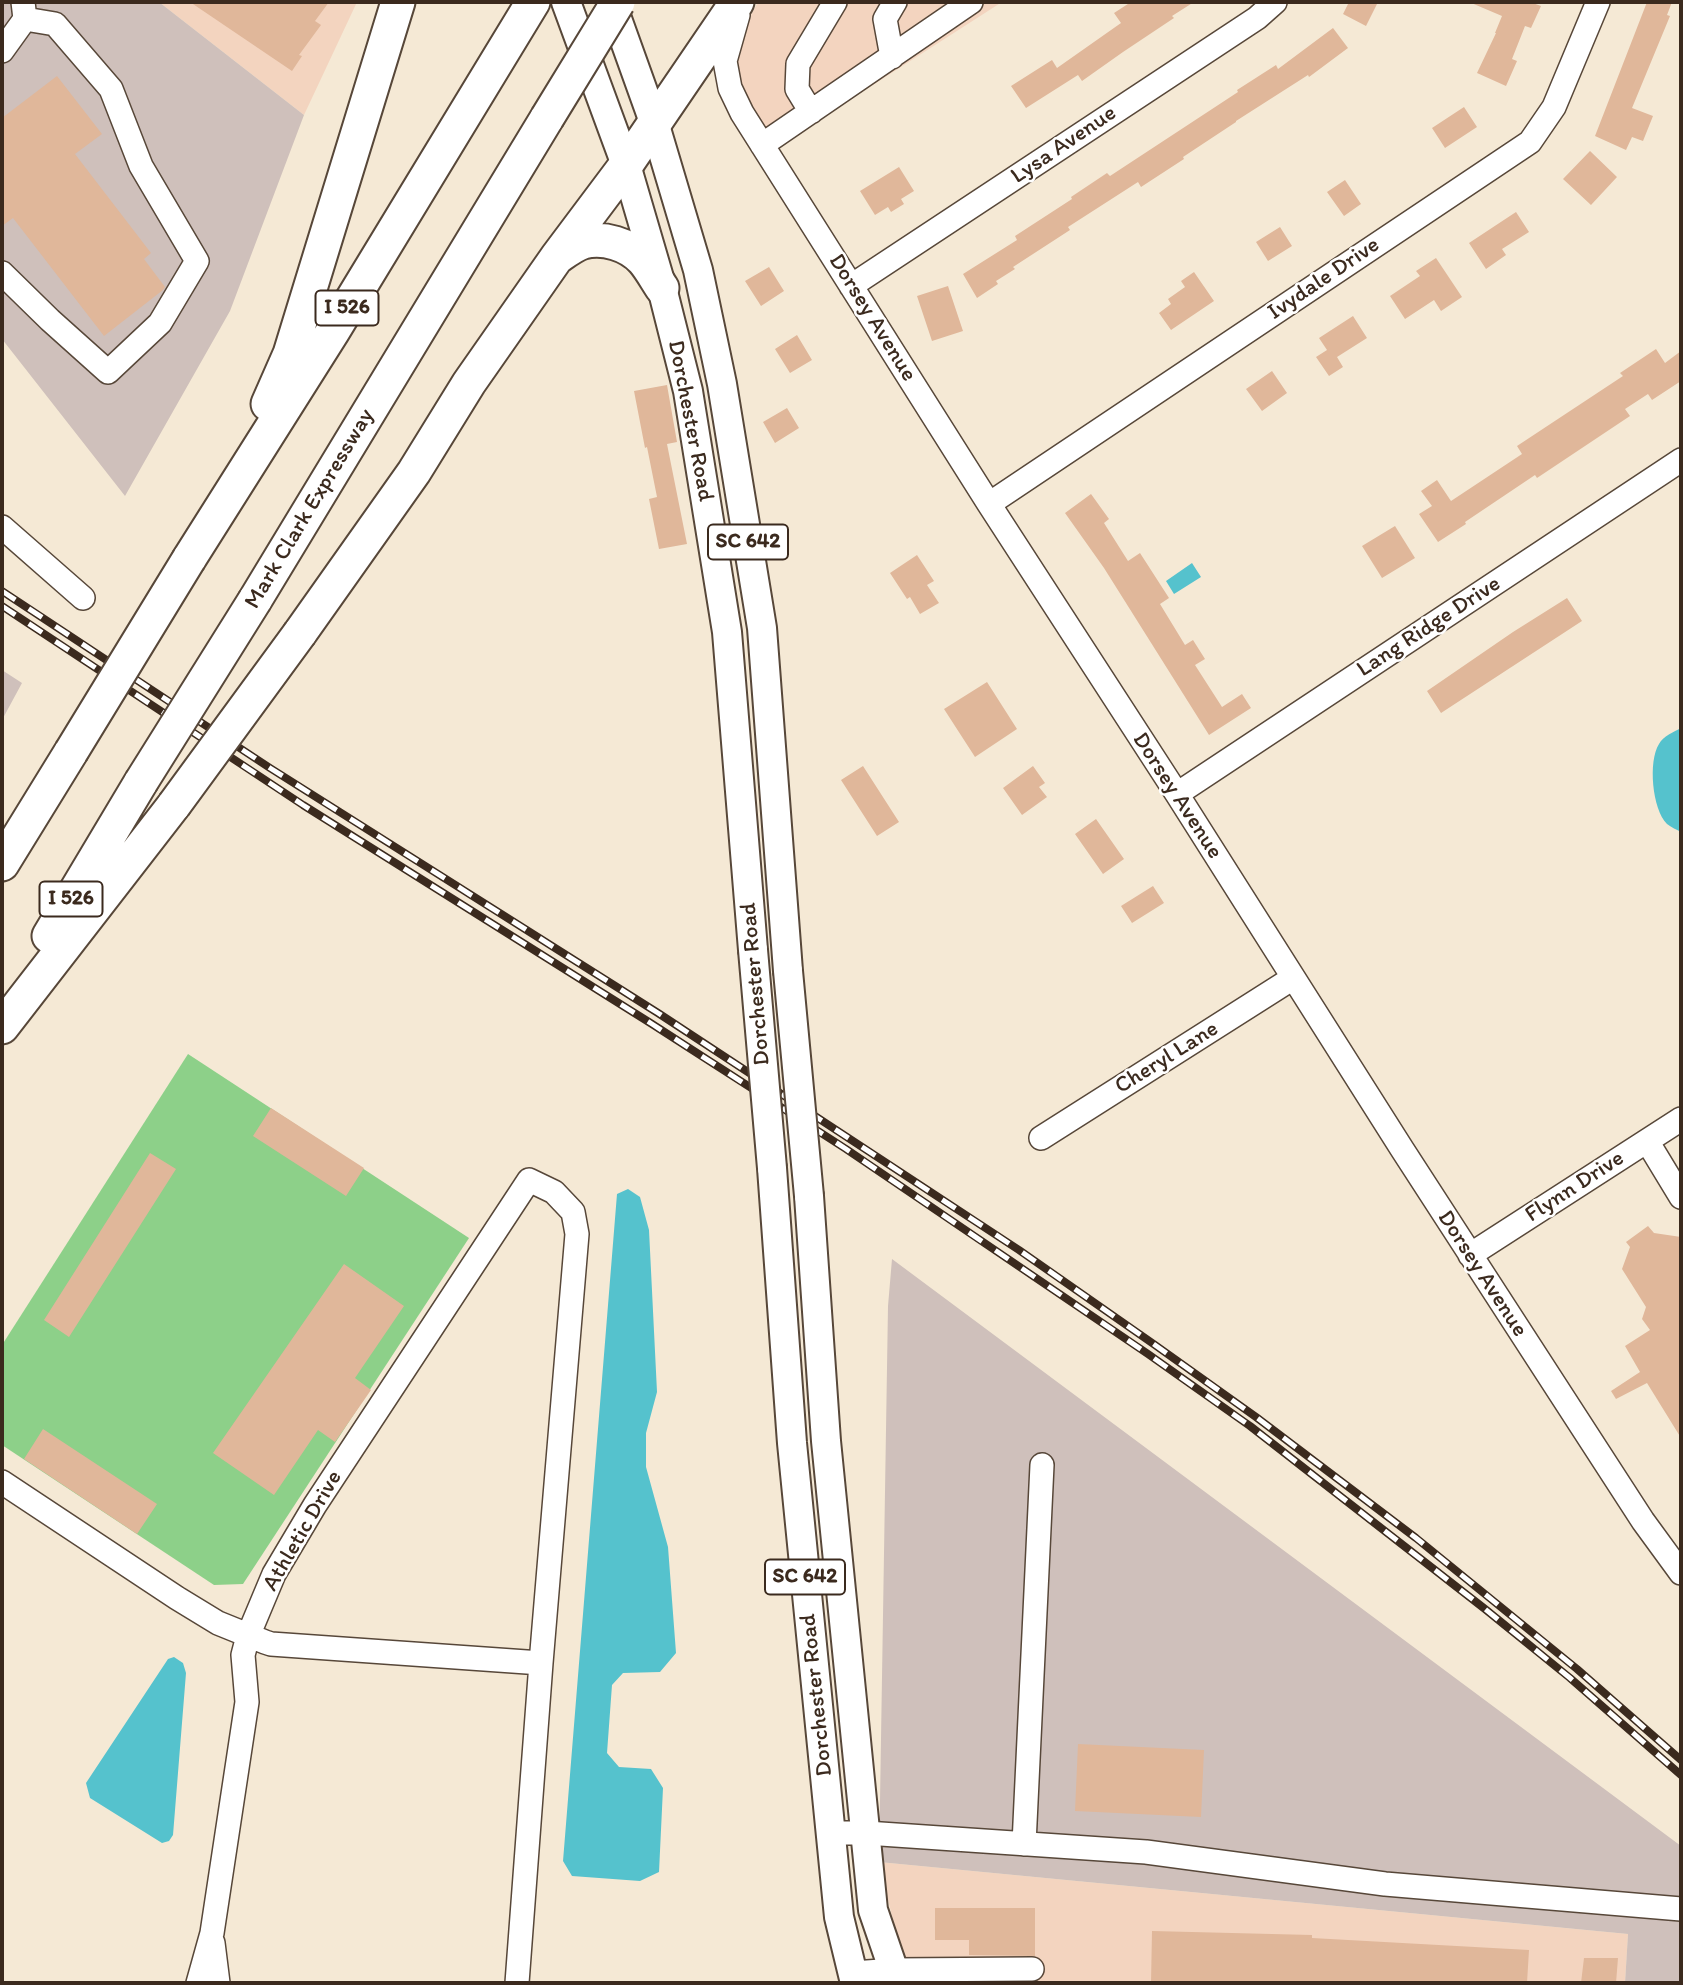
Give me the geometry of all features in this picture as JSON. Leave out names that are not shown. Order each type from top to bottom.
[{"type":"highway","points":[[189,559],[265,411],[290,354],[398,2]]},
{"type":"highway","name":"I 526","points":[[2,864],[333,331],[533,2]]},
{"type":"highway","name":"Mark Clark Expressway","points":[[2,1017],[141,782],[255,600],[618,2]]},
{"type":"highway","points":[[2,1027],[174,804],[300,633],[415,472],[469,383],[556,257],[626,165],[740,2]]},
{"type":"highway","points":[[556,257],[580,243],[596,240],[611,242],[628,247],[643,260],[662,288]]},
{"type":"main road","name":"Dorchester Road","points":[[566,2],[626,165],[662,288],[688,391],[727,632],[792,1443],[839,1917],[854,1978]]},
{"type":"main road","name":"Dorchester Road","points":[[611,2],[654,122],[698,270],[722,384],[762,628],[788,971],[809,1196],[826,1441],[873,1910],[897,1977]]},
{"type":"street","name":"Dorsey Avenue","points":[[740,2],[725,61],[730,88],[742,113],[1470,1255],[1643,1521],[1681,1573]]},
{"type":"street","points":[[811,113],[797,89],[798,64],[835,2]]},
{"type":"street","points":[[892,57],[885,19],[895,2]]},
{"type":"street","points":[[762,145],[971,2]]},
{"type":"street","name":"Lysa Avenue","points":[[851,286],[1257,18],[1275,2]]},
{"type":"street","name":"Ivydale Drive","points":[[989,504],[1530,142],[1554,107],[1598,2]]},
{"type":"street","points":[[2,51],[24,10],[55,24],[111,89],[141,166],[197,261],[160,323],[108,372],[2,272]]},
{"type":"street","name":"Lang Ridge Drive","points":[[1177,794],[1681,460]]},
{"type":"street","points":[[2,527],[83,598]]},
{"type":"street","name":"Cheryl Lane","points":[[1041,1138],[1293,978]]},
{"type":"street","name":"Flynn Drive","points":[[1470,1255],[1681,1119]]},
{"type":"street","points":[[1647,1141],[1681,1197]]},
{"type":"street","name":"Athletic Drive","points":[[198,1983],[212,1933],[247,1702],[243,1655],[248,1636],[274,1574],[315,1505],[529,1180],[554,1192],[573,1212],[577,1234],[541,1663]]},
{"type":"street","points":[[1024,1844],[1042,1465]]},
{"type":"street","points":[[2,1482],[218,1623],[271,1644],[541,1663],[517,1983]]},
{"type":"street","points":[[831,1833],[866,1833],[1146,1852],[1385,1884],[1681,1909]]},
{"type":"street","name":"Athletic Drive","points":[[212,1933],[218,1983]]},
{"type":"street","points":[[854,1978],[1032,1969]]},
{"type":"shaded area","points":[[2,2],[159,2],[304,115],[230,311],[125,496],[2,339]]},
{"type":"shaded area","points":[[159,2],[357,2],[304,115]]},
{"type":"shaded area","points":[[758,2],[1002,2],[767,153],[742,113],[728,50],[740,35]]},
{"type":"shaded area","points":[[2,670],[22,683],[2,720]]},
{"type":"shaded area","points":[[892,1259],[1681,1846],[1681,1983],[1625,1983],[1628,1934],[879,1862],[888,1306]]},
{"type":"shaded area","points":[[879,1862],[1628,1934],[1625,1983],[908,1983]]},
{"type":"green space","points":[[188,1054],[469,1238],[243,1584],[214,1585],[2,1445],[2,1345]]},
{"type":"water","points":[[1192,563],[1201,577],[1174,594],[1166,581]]},
{"type":"water","points":[[1681,728],[1681,832],[1667,824],[1662,817],[1655,797],[1653,773],[1659,744],[1666,736]]},
{"type":"water","points":[[628,1189],[640,1197],[649,1230],[657,1392],[646,1433],[646,1467],[668,1547],[676,1653],[660,1672],[623,1673],[612,1685],[607,1753],[619,1767],[651,1769],[663,1788],[659,1872],[640,1881],[572,1876],[563,1861],[617,1194]]},
{"type":"water","points":[[174,1657],[183,1663],[186,1673],[173,1835],[169,1841],[162,1843],[90,1798],[86,1783],[168,1659]]},
{"type":"building","points":[[190,2],[329,2],[315,21],[321,25],[299,55],[302,56],[292,71]]},
{"type":"building","points":[[1131,2],[1194,2],[1082,81],[1078,75],[1026,108],[1011,86],[1052,60],[1057,68],[1121,23],[1114,13]]},
{"type":"building","points":[[1349,2],[1378,2],[1366,26],[1343,14]]},
{"type":"building","points":[[1469,2],[1530,2],[1541,6],[1531,28],[1525,26],[1512,59],[1517,61],[1506,86],[1477,73],[1502,16]]},
{"type":"building","points":[[1647,2],[1672,2],[1667,15],[1670,16],[1632,108],[1653,116],[1643,141],[1632,137],[1626,150],[1595,136]]},
{"type":"building","points":[[1333,28],[1348,48],[1309,77],[1308,75],[1236,121],[1141,187],[1138,182],[1068,227],[1070,230],[1013,267],[1015,269],[996,281],[998,284],[977,298],[963,274],[1017,240],[1015,236],[1107,173],[1110,176],[1276,65],[1278,69]]},
{"type":"building","points":[[57,76],[102,134],[75,154],[151,253],[144,259],[165,287],[104,336],[13,218],[2,226],[2,118]]},
{"type":"building","points":[[1464,107],[1477,127],[1445,148],[1432,128]]},
{"type":"building","points":[[1590,151],[1617,177],[1591,205],[1563,179]]},
{"type":"building","points":[[899,167],[914,191],[901,199],[904,204],[891,212],[888,207],[875,215],[860,191]]},
{"type":"building","points":[[1345,180],[1361,204],[1344,216],[1327,192]]},
{"type":"building","points":[[1516,212],[1529,232],[1502,249],[1506,255],[1486,269],[1469,243]]},
{"type":"building","points":[[1280,227],[1292,246],[1268,261],[1256,242]]},
{"type":"building","points":[[1436,258],[1462,297],[1441,311],[1434,300],[1405,319],[1390,296],[1420,276],[1416,271]]},
{"type":"building","points":[[769,267],[784,291],[761,306],[745,281]]},
{"type":"building","points":[[1194,272],[1214,301],[1171,330],[1159,313],[1171,304],[1168,299],[1185,287],[1181,281]]},
{"type":"building","points":[[948,286],[963,331],[932,341],[917,296]]},
{"type":"building","points":[[1353,316],[1367,338],[1337,357],[1343,367],[1329,376],[1316,357],[1327,350],[1319,338]]},
{"type":"building","points":[[797,335],[812,360],[790,373],[775,349]]},
{"type":"building","points":[[1656,349],[1665,363],[1681,351],[1681,381],[1652,400],[1648,394],[1625,409],[1630,416],[1537,478],[1535,475],[1438,542],[1419,514],[1432,506],[1421,491],[1437,480],[1451,501],[1522,454],[1517,446],[1623,376],[1620,373]]},
{"type":"building","points":[[1272,371],[1287,393],[1262,411],[1246,389]]},
{"type":"building","points":[[667,385],[677,442],[667,444],[687,544],[659,549],[649,499],[657,497],[634,391]]},
{"type":"building","points":[[787,408],[799,428],[775,443],[763,422]]},
{"type":"building","points":[[1091,494],[1109,519],[1104,523],[1128,561],[1140,553],[1169,598],[1160,604],[1185,645],[1193,640],[1205,659],[1195,665],[1222,707],[1242,694],[1251,708],[1209,735],[1104,568],[1065,513]]},
{"type":"building","points":[[1395,526],[1415,558],[1382,578],[1362,546]]},
{"type":"building","points":[[917,555],[934,581],[927,585],[939,603],[920,614],[890,573]]},
{"type":"building","points":[[1567,598],[1582,621],[1441,713],[1427,691]]},
{"type":"building","points":[[987,682],[1017,729],[975,757],[944,709]]},
{"type":"building","points":[[863,766],[899,822],[877,836],[841,780]]},
{"type":"building","points":[[1033,766],[1045,783],[1039,787],[1047,797],[1022,815],[1003,788]]},
{"type":"building","points":[[1096,819],[1124,859],[1103,874],[1075,834]]},
{"type":"building","points":[[1153,886],[1164,903],[1132,923],[1121,906]]},
{"type":"building","points":[[271,1108],[364,1168],[346,1196],[253,1136]]},
{"type":"building","points":[[150,1153],[176,1169],[69,1337],[44,1320]]},
{"type":"building","points":[[1648,1226],[1654,1233],[1681,1237],[1681,1438],[1647,1383],[1616,1399],[1611,1391],[1640,1372],[1625,1346],[1650,1330],[1642,1319],[1646,1307],[1622,1269],[1630,1247],[1626,1242]]},
{"type":"building","points":[[344,1264],[404,1306],[355,1378],[371,1390],[335,1442],[318,1430],[274,1495],[213,1453]]},
{"type":"building","points":[[43,1429],[157,1504],[137,1534],[24,1459]]},
{"type":"building","points":[[1078,1744],[1204,1750],[1201,1817],[1075,1811]]},
{"type":"building","points":[[935,1908],[1035,1908],[1035,1956],[969,1955],[969,1940],[935,1940]]},
{"type":"building","points":[[1152,1931],[1312,1935],[1312,1938],[1529,1950],[1527,1983],[1151,1983]]},
{"type":"building","points":[[1584,1958],[1618,1958],[1616,1983],[1581,1983]]},
{"type":"railway","points":[[2,591],[270,768],[658,1013],[1019,1250],[1256,1417],[1416,1538],[1577,1669],[1681,1760]]},
{"type":"railway","points":[[2,606],[303,805],[846,1149],[1148,1354],[1250,1426],[1485,1609],[1570,1678],[1681,1775]]}]
